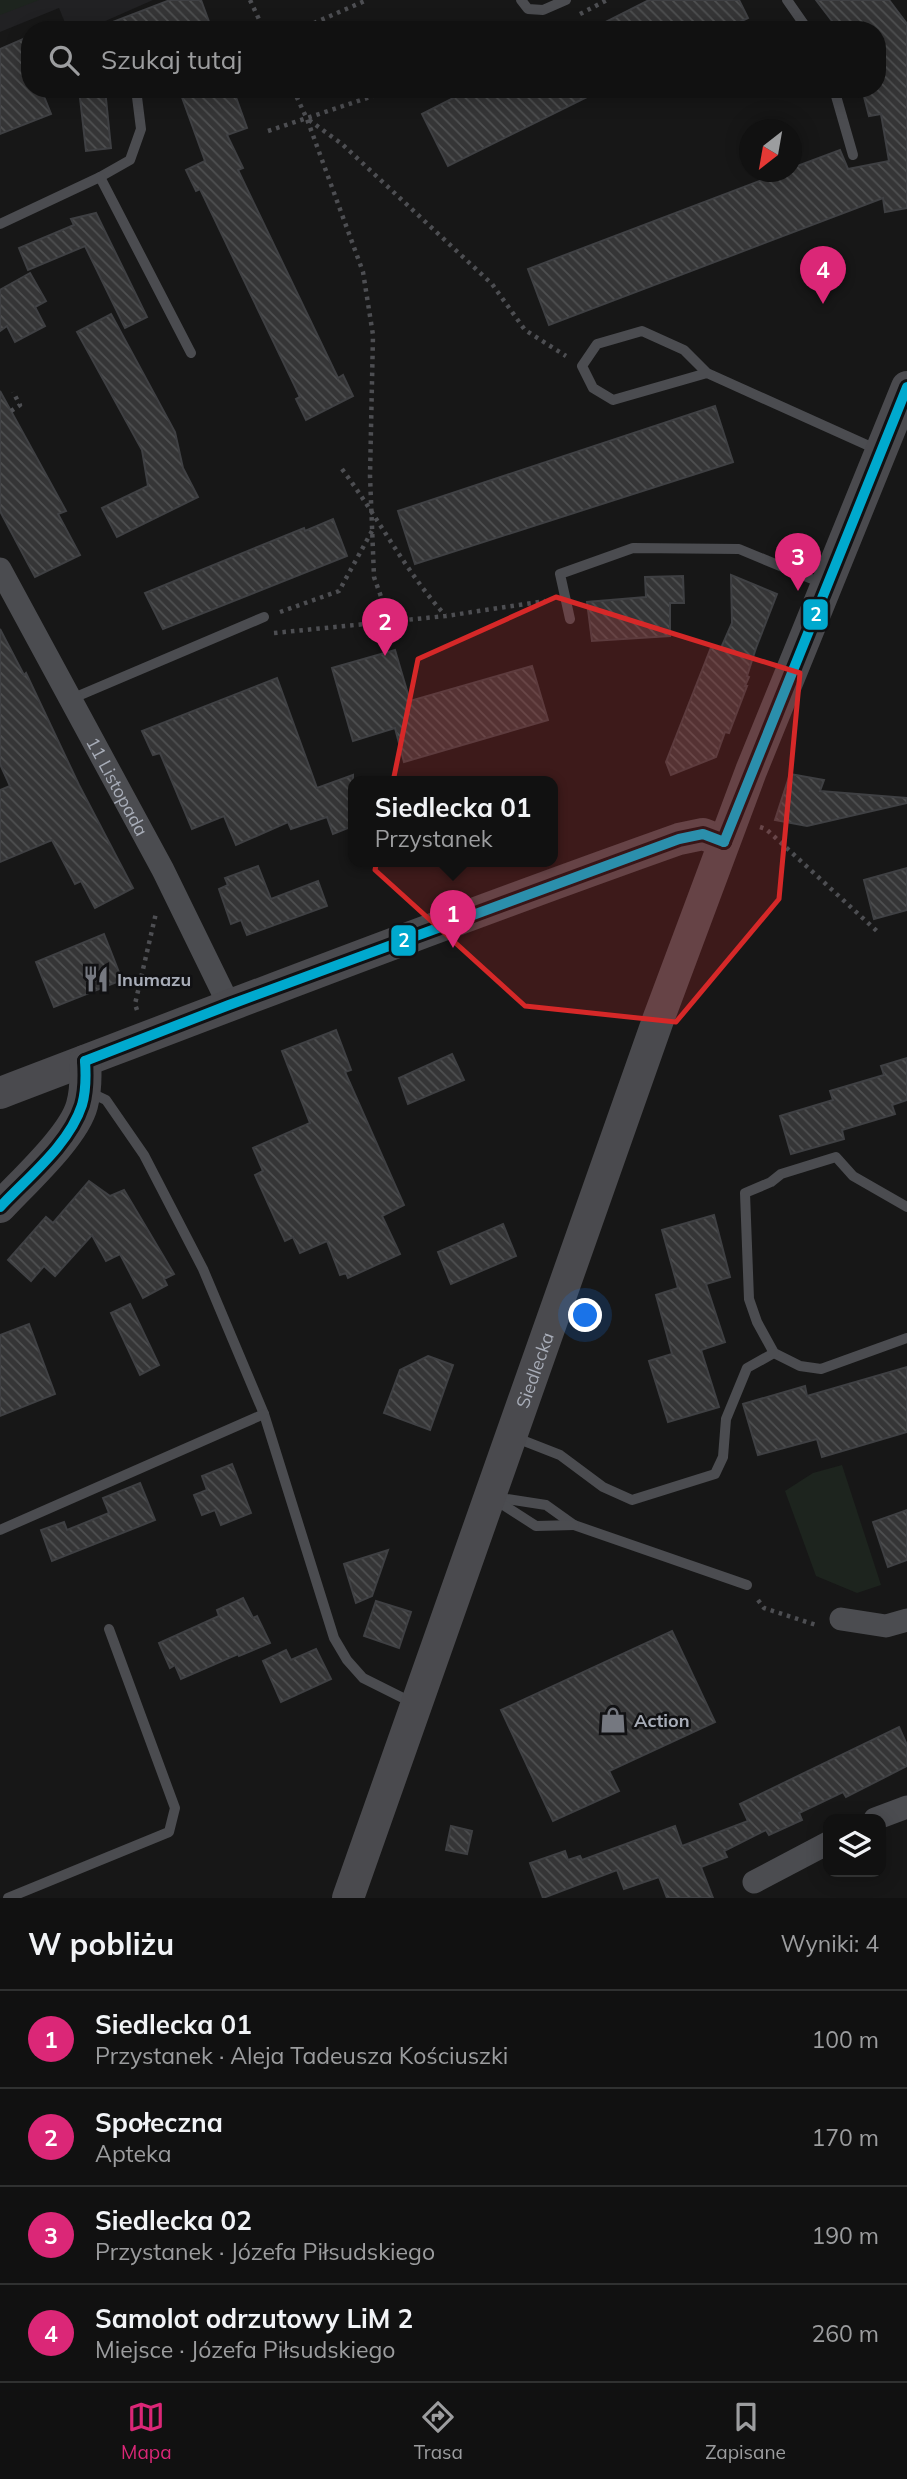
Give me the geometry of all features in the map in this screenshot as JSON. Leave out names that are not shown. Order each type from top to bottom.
[{"type":"main road","name":"Siedlecka","points":[[348,1898],[649,1045],[724,842],[907,387]]},
{"type":"main road","points":[[0,1093],[85,1076],[148,1038],[229,1005],[679,839],[704,834],[724,842]]},
{"type":"main road","points":[[0,1207],[64,1135],[82,1107],[85,1076]]},
{"type":"street","name":"11 Listopada","points":[[0,569],[163,870],[229,1005]]},
{"type":"street","points":[[841,1619],[886,1626],[907,1620]]},
{"type":"street","points":[[886,1815],[907,1807]]},
{"type":"street","points":[[754,1882],[823,1846]]},
{"type":"lane","points":[[521,0],[528,9],[543,10],[566,0]]},
{"type":"lane","points":[[787,0],[802,21]]},
{"type":"lane","points":[[0,224],[130,160],[141,129],[137,98]]},
{"type":"lane","points":[[837,98],[853,156]]},
{"type":"lane","points":[[100,177],[191,353]]},
{"type":"lane","points":[[707,373],[613,400],[593,388],[582,366],[597,344],[642,331],[684,350],[707,373],[881,451]]},
{"type":"lane","points":[[570,619],[560,575],[633,548],[739,549],[827,585]]},
{"type":"lane","points":[[71,698],[264,617]]},
{"type":"lane","points":[[85,1076],[106,1100],[144,1155],[203,1269],[264,1413],[334,1638],[347,1660],[363,1678],[416,1705]]},
{"type":"lane","points":[[907,1208],[853,1176],[836,1157],[781,1174],[771,1182],[745,1193],[749,1299],[757,1322],[774,1353],[800,1366],[821,1369],[907,1338]]},
{"type":"lane","points":[[512,1436],[560,1455],[603,1487],[632,1500],[715,1474],[723,1457],[726,1419],[747,1368],[774,1353]]},
{"type":"lane","points":[[0,1530],[264,1413]]},
{"type":"lane","points":[[489,1496],[536,1526],[574,1525]]},
{"type":"lane","points":[[489,1496],[546,1505],[574,1525],[747,1585]]},
{"type":"lane","points":[[8,1898],[169,1832],[175,1808],[109,1629]]},
{"type":"path","points":[[250,0],[260,21]]},
{"type":"path","points":[[319,21],[367,0]]},
{"type":"path","points":[[297,98],[363,272],[373,335],[371,508],[374,577],[390,622]]},
{"type":"path","points":[[268,131],[368,98]]},
{"type":"path","points":[[307,119],[342,144],[492,284],[525,330],[582,366]]},
{"type":"path","points":[[11,411],[20,405],[13,392]]},
{"type":"path","points":[[342,469],[371,508],[424,592],[446,616]]},
{"type":"path","points":[[372,530],[340,591],[264,617],[273,633],[446,616],[545,601]]},
{"type":"path","points":[[760,827],[766,829],[879,933]]},
{"type":"path","points":[[148,1038],[135,1004],[158,905]]},
{"type":"highlighted area","points":[[556,597],[800,673],[779,899],[676,1022],[525,1006],[375,870],[418,659]]},
{"type":"shaded area","points":[[0,0],[153,0],[105,21],[64,21],[59,8],[21,21],[21,23],[0,32]]},
{"type":"shaded area","points":[[0,0],[39,0],[0,15]]},
{"type":"shaded area","points":[[842,1465],[881,1585],[857,1593],[816,1576],[785,1491],[813,1473]]},
{"type":"building","points":[[170,0],[201,0],[209,21],[115,21]]},
{"type":"building","points":[[649,0],[739,0],[748,18],[742,21],[608,21]]},
{"type":"building","points":[[816,0],[889,0],[907,24],[907,208],[885,212],[883,198],[549,325],[528,269],[757,182],[802,182],[802,164],[840,150],[848,169],[889,161],[881,114],[869,116],[864,98],[886,98],[886,21],[832,21]]},
{"type":"building","points":[[21,40],[21,98],[45,98],[51,114],[0,134],[0,49]]},
{"type":"building","points":[[80,98],[106,98],[111,148],[86,151]]},
{"type":"building","points":[[182,98],[236,98],[247,128],[227,135],[243,168],[238,170],[338,378],[343,375],[353,396],[306,420],[296,399],[300,397],[200,189],[196,191],[186,170],[205,161]]},
{"type":"building","points":[[453,98],[585,98],[448,166],[422,114]]},
{"type":"building","points":[[96,213],[147,317],[125,328],[85,246],[28,270],[19,248],[74,225],[71,219]]},
{"type":"building","points":[[30,273],[46,301],[35,307],[45,326],[15,342],[7,326],[0,331],[0,290]]},
{"type":"building","points":[[111,314],[175,432],[183,468],[198,497],[117,537],[102,508],[148,486],[142,450],[77,332]]},
{"type":"building","points":[[0,391],[66,511],[58,514],[80,555],[35,577],[0,511]]},
{"type":"building","points":[[715,406],[733,462],[415,564],[398,511]]},
{"type":"building","points":[[333,519],[347,556],[163,629],[145,593],[304,528],[305,531]]},
{"type":"building","points":[[731,575],[777,594],[756,648],[747,676],[747,686],[729,733],[725,732],[716,757],[671,775],[666,762],[712,645],[721,648],[732,623]]},
{"type":"building","points":[[683,576],[684,603],[670,603],[670,636],[592,641],[587,602],[646,597],[645,577]]},
{"type":"building","points":[[0,629],[24,675],[26,673],[79,785],[133,888],[95,908],[81,881],[75,884],[52,840],[0,862],[0,790],[10,786],[0,764]]},
{"type":"building","points":[[395,650],[410,701],[532,666],[548,720],[404,762],[395,728],[353,741],[332,668]]},
{"type":"building","points":[[277,678],[317,788],[348,777],[348,828],[333,834],[327,817],[291,829],[288,822],[236,845],[224,816],[192,829],[160,753],[153,755],[142,731]]},
{"type":"building","points":[[790,774],[824,780],[820,791],[907,798],[907,803],[807,826],[775,820]]},
{"type":"building","points":[[258,866],[271,899],[318,881],[327,906],[247,935],[241,920],[231,924],[219,889],[228,885],[225,878]]},
{"type":"building","points":[[907,868],[907,910],[874,919],[864,880]]},
{"type":"building","points":[[104,934],[122,980],[54,1007],[36,962]]},
{"type":"building","points":[[336,1030],[351,1070],[345,1072],[404,1205],[382,1216],[400,1254],[348,1278],[346,1273],[340,1275],[327,1241],[300,1253],[293,1237],[285,1241],[255,1175],[263,1171],[253,1148],[310,1123],[282,1051]]},
{"type":"building","points":[[452,1054],[464,1080],[408,1104],[399,1078]]},
{"type":"building","points":[[907,1058],[907,1100],[892,1105],[895,1114],[842,1130],[844,1139],[791,1154],[780,1116],[833,1100],[830,1091],[884,1075],[881,1066]]},
{"type":"building","points":[[89,1181],[110,1196],[124,1190],[174,1274],[164,1279],[167,1285],[143,1298],[120,1254],[106,1261],[92,1235],[55,1276],[44,1266],[31,1281],[8,1260],[46,1217],[53,1223]]},
{"type":"building","points":[[714,1215],[730,1277],[706,1284],[725,1342],[701,1350],[719,1407],[668,1422],[649,1361],[672,1354],[656,1295],[678,1288],[662,1230]]},
{"type":"building","points":[[503,1224],[516,1256],[451,1284],[438,1252]]},
{"type":"building","points":[[130,1304],[159,1365],[140,1375],[111,1313]]},
{"type":"building","points":[[29,1324],[55,1394],[0,1416],[0,1335]]},
{"type":"building","points":[[428,1356],[453,1365],[430,1430],[384,1413],[400,1370]]},
{"type":"building","points":[[907,1367],[907,1432],[822,1457],[817,1439],[758,1455],[743,1404],[805,1386],[807,1396]]},
{"type":"building","points":[[232,1464],[251,1513],[221,1525],[215,1510],[202,1515],[194,1495],[207,1490],[202,1476]]},
{"type":"building","points":[[140,1483],[155,1520],[52,1561],[41,1530],[64,1522],[67,1530],[109,1513],[103,1498]]},
{"type":"building","points":[[907,1510],[907,1560],[888,1567],[873,1522]]},
{"type":"building","points":[[388,1550],[372,1596],[356,1603],[344,1564]]},
{"type":"building","points":[[243,1598],[253,1618],[257,1616],[270,1643],[181,1679],[175,1665],[170,1668],[159,1643],[219,1616],[217,1610]]},
{"type":"building","points":[[376,1601],[411,1612],[399,1648],[364,1636]]},
{"type":"building","points":[[672,1631],[715,1722],[609,1771],[619,1791],[553,1821],[501,1710]]},
{"type":"building","points":[[316,1649],[331,1679],[281,1702],[263,1661],[286,1650],[291,1660]]},
{"type":"building","points":[[899,1727],[907,1745],[907,1766],[846,1797],[843,1792],[799,1813],[802,1820],[769,1835],[766,1830],[724,1851],[727,1857],[701,1867],[713,1898],[667,1898],[659,1877],[624,1889],[617,1870],[543,1898],[530,1863],[565,1851],[568,1860],[580,1856],[582,1860],[675,1826],[682,1846],[748,1821],[740,1804]]},
{"type":"building","points":[[451,1826],[472,1831],[467,1854],[446,1850]]},
{"type":"transit line","name":"2","points":[[724,842],[907,387]]},
{"type":"transit line","name":"2","points":[[85,1061],[679,839],[703,834],[724,842]]},
{"type":"transit line","name":"2","points":[[0,1207],[47,1160],[68,1134],[82,1105],[85,1061]]},
{"type":"place","name":"Samolot odrzutowy LiM 2","points":[[823,304]]},
{"type":"place","name":"Siedlecka 02","points":[[798,591]]},
{"type":"place","name":"Społeczna","points":[[385,656]]},
{"type":"place","name":"Siedlecka 01","points":[[453,948]]},
{"type":"place","name":"Inumazu","points":[[96,979]]},
{"type":"place","name":"Action","points":[[613,1720]]}]
